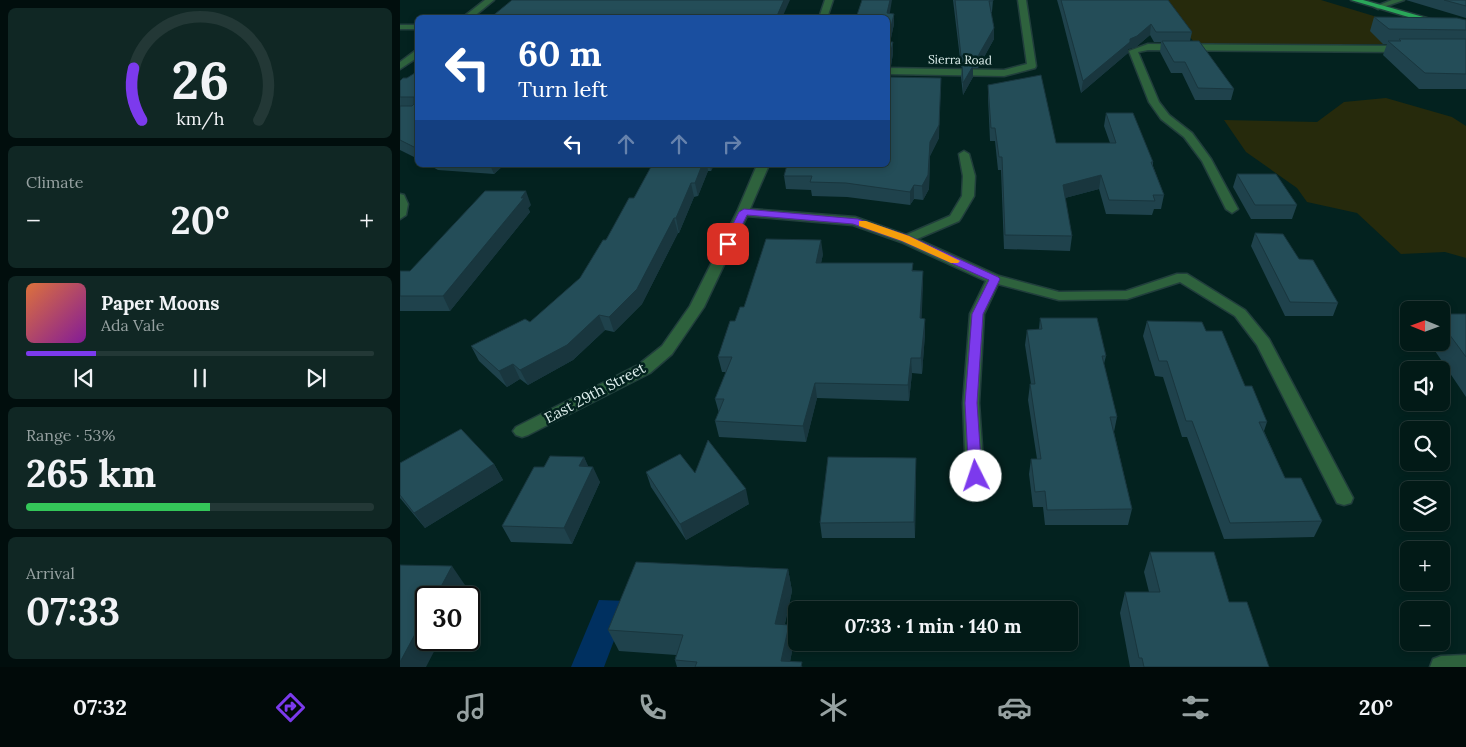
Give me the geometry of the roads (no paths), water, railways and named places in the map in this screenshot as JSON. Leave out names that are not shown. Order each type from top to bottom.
[{"type":"main road","points":[[1355,0],[1466,32]]},
{"type":"street","points":[[470,15],[490,0]]},
{"type":"street","points":[[824,15],[830,0]]},
{"type":"street","name":"Sierra Road","points":[[890,71],[1004,73],[1032,66],[1022,0]]},
{"type":"street","points":[[1378,7],[1400,0]]},
{"type":"street","points":[[400,27],[415,27]]},
{"type":"street","points":[[1232,209],[1202,154],[1188,134],[1166,117],[1154,102],[1133,51],[1148,46],[1416,49]]},
{"type":"street","points":[[400,66],[415,55]]},
{"type":"street","points":[[906,238],[954,218],[968,196],[969,176],[964,154]]},
{"type":"street","name":"East 29th Street","points":[[522,431],[644,369],[667,350],[697,307],[744,212],[762,167]]},
{"type":"street","points":[[400,198],[402,204],[400,215]]},
{"type":"street","points":[[744,212],[855,221],[906,238],[994,279],[1059,296],[1127,296],[1182,277],[1240,313],[1264,343],[1344,498]]},
{"type":"street","points":[[976,476],[971,403],[977,314],[994,279]]},
{"type":"street","points":[[1441,667],[1466,666]]},
{"type":"water","points":[[599,600],[629,601],[604,667],[571,667]]}]
